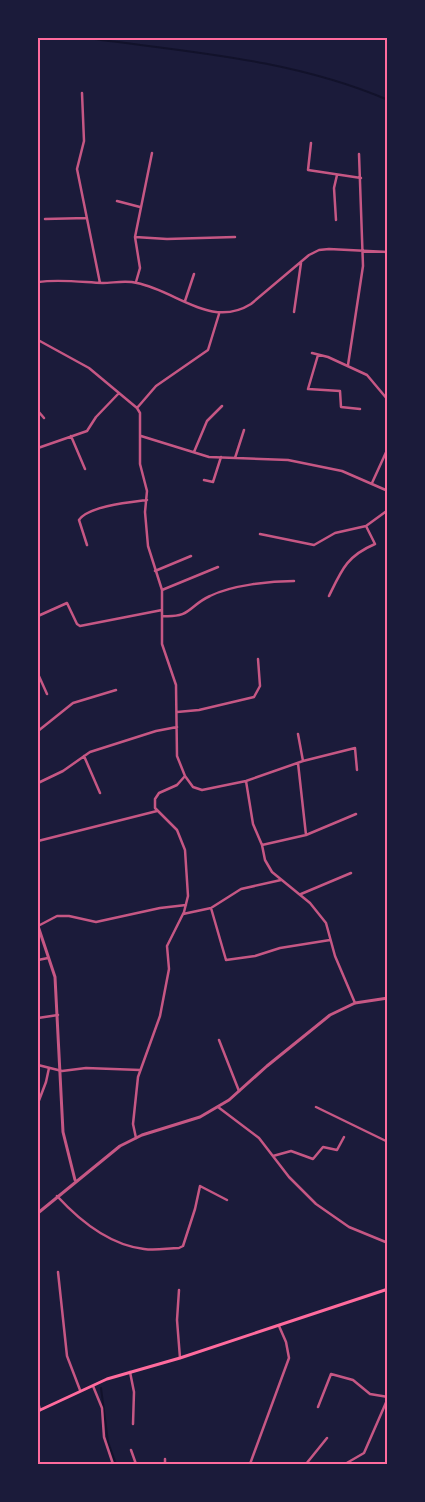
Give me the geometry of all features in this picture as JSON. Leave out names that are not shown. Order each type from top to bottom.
[{"type":"main road","points":[[39,1410],[93,1384],[180,1358],[388,1289]]},
{"type":"street","points":[[82,93],[84,141],[78,169],[100,283]]},
{"type":"street","points":[[311,144],[308,170],[361,178]]},
{"type":"street","points":[[136,282],[140,268],[135,248],[135,237],[152,153]]},
{"type":"street","points":[[348,365],[364,251],[360,154]]},
{"type":"street","points":[[336,220],[334,188],[337,175]]},
{"type":"street","points":[[117,201],[140,207]]},
{"type":"street","points":[[45,219],[87,218]]},
{"type":"street","points":[[135,237],[168,239],[235,237]]},
{"type":"street","points":[[38,282],[136,282],[206,311],[219,314],[241,310],[319,250],[388,252]]},
{"type":"street","points":[[294,312],[301,262]]},
{"type":"street","points":[[184,301],[194,274]]},
{"type":"street","points":[[219,314],[208,350],[156,386],[138,408],[141,436],[140,464],[147,491],[145,512],[148,546],[162,590],[162,644],[164,655],[174,677],[177,712],[177,756],[185,776],[198,790],[246,781],[303,761],[355,748],[357,770]]},
{"type":"street","points":[[38,340],[89,368],[138,408]]},
{"type":"street","points":[[312,353],[348,365],[373,380],[388,400]]},
{"type":"street","points":[[318,355],[308,388],[340,391],[341,407],[360,409]]},
{"type":"street","points":[[38,448],[87,431],[96,417],[119,393]]},
{"type":"street","points":[[194,452],[207,421],[222,406]]},
{"type":"street","points":[[38,411],[44,418]]},
{"type":"street","points":[[235,458],[244,430]]},
{"type":"street","points":[[72,436],[84,469]]},
{"type":"street","points":[[141,436],[209,457],[288,460],[342,472],[388,491]]},
{"type":"street","points":[[372,483],[388,448]]},
{"type":"street","points":[[204,480],[213,482],[221,457]]},
{"type":"street","points":[[87,545],[79,524],[79,520],[83,515],[104,507],[147,500]]},
{"type":"street","points":[[260,534],[283,538],[309,546],[336,533],[366,526],[388,510]]},
{"type":"street","points":[[330,596],[339,574],[353,556],[357,552],[375,544],[366,526]]},
{"type":"street","points":[[155,571],[191,556]]},
{"type":"street","points":[[162,590],[218,567]]},
{"type":"street","points":[[162,616],[181,616],[216,593],[274,581],[294,581]]},
{"type":"street","points":[[38,616],[67,602],[77,624],[80,626],[163,610]]},
{"type":"street","points":[[177,712],[199,710],[254,697],[260,686],[258,659]]},
{"type":"street","points":[[38,674],[47,694]]},
{"type":"street","points":[[38,731],[73,703],[116,690]]},
{"type":"street","points":[[38,783],[63,771],[84,756],[156,731],[177,727]]},
{"type":"street","points":[[298,734],[303,761]]},
{"type":"street","points":[[84,756],[100,793]]},
{"type":"street","points":[[298,763],[306,835]]},
{"type":"street","points":[[136,1138],[133,1124],[140,1070],[160,1016],[170,969],[167,946],[183,914],[188,896],[185,850],[176,828],[157,811],[154,804],[156,795],[178,785],[185,776]]},
{"type":"street","points":[[246,781],[253,824],[268,866],[281,880],[301,894],[323,918],[328,926],[330,940],[355,1002]]},
{"type":"street","points":[[38,841],[157,811]]},
{"type":"street","points":[[262,845],[306,835],[356,814]]},
{"type":"street","points":[[301,894],[351,873]]},
{"type":"street","points":[[183,914],[211,908],[241,889],[281,880]]},
{"type":"street","points":[[75,1180],[63,1132],[62,1071],[55,977],[38,926],[57,916],[70,916],[96,922],[160,908],[186,905]]},
{"type":"street","points":[[211,908],[226,960],[254,956],[280,948],[330,940]]},
{"type":"street","points":[[38,960],[50,958]]},
{"type":"street","points":[[38,1212],[75,1180],[120,1146],[136,1138],[190,1121],[218,1107],[240,1092],[317,1024],[355,1002],[388,998]]},
{"type":"street","points":[[38,1018],[58,1015]]},
{"type":"street","points":[[219,1040],[240,1092]]},
{"type":"street","points":[[38,1065],[62,1071],[86,1068],[140,1070]]},
{"type":"street","points":[[38,1103],[49,1068]]},
{"type":"street","points":[[218,1107],[259,1138],[289,1177],[316,1204],[349,1227],[388,1243]]},
{"type":"street","points":[[316,1107],[388,1142]]},
{"type":"street","points":[[273,1156],[291,1151],[313,1159],[323,1147],[338,1149],[344,1137]]},
{"type":"street","points":[[56,1196],[81,1218],[113,1240],[124,1245],[149,1250],[179,1248],[183,1246],[196,1209],[200,1186],[227,1200]]},
{"type":"street","points":[[58,1272],[67,1356],[80,1390]]},
{"type":"street","points":[[179,1290],[177,1320],[180,1358]]},
{"type":"street","points":[[250,1464],[289,1362],[289,1350],[279,1326]]},
{"type":"street","points":[[130,1372],[134,1392],[133,1424]]},
{"type":"street","points":[[318,1407],[331,1374],[353,1380],[373,1395],[388,1397],[364,1453],[345,1464]]},
{"type":"street","points":[[93,1384],[102,1408],[104,1437],[113,1464]]},
{"type":"street","points":[[38,1402],[39,1410]]},
{"type":"street","points":[[306,1464],[327,1438]]},
{"type":"street","points":[[131,1450],[136,1464]]},
{"type":"street","points":[[165,1459],[166,1464]]},
{"type":"waterway","points":[[87,38],[202,53],[278,66],[352,86],[388,100]]},
{"type":"waterway","points":[[101,1388],[108,1442],[116,1464]]}]
